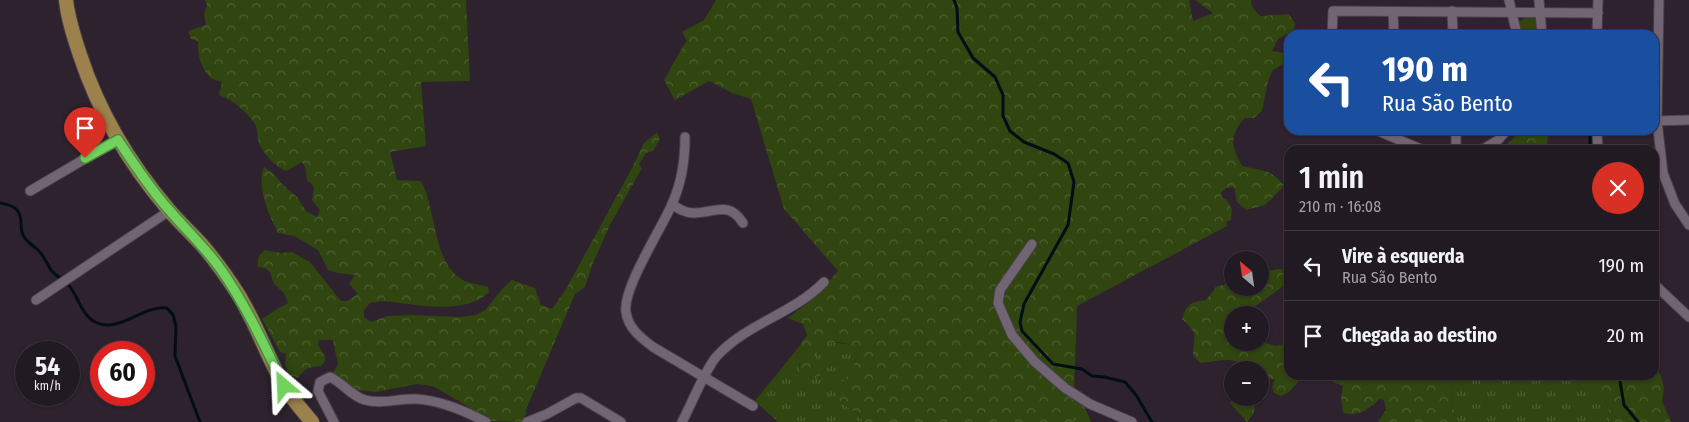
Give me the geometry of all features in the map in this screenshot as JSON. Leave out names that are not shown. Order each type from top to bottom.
[{"type":"main road","points":[[66,0],[73,35],[84,67],[104,114],[118,140],[147,183],[203,246],[235,290],[284,386],[312,422]]},
{"type":"street","points":[[1509,0],[1516,30]]},
{"type":"street","points":[[1538,0],[1541,30]]},
{"type":"street","points":[[1597,30],[1598,0]]},
{"type":"street","points":[[1658,30],[1659,0]]},
{"type":"street","points":[[1332,30],[1333,11],[1598,13]]},
{"type":"street","points":[[1452,11],[1453,30]]},
{"type":"street","points":[[1393,12],[1394,30]]},
{"type":"street","points":[[1659,121],[1689,120]]},
{"type":"street","points":[[1397,135],[1414,145]]},
{"type":"street","points":[[1490,145],[1502,135]]},
{"type":"street","points":[[1658,135],[1663,173],[1675,204],[1689,225]]},
{"type":"street","points":[[685,137],[682,176],[672,204],[632,284],[626,299],[626,313],[632,327],[640,337],[704,378],[753,406]]},
{"type":"street","points":[[30,191],[118,140]]},
{"type":"street","points":[[672,204],[688,212],[695,213],[720,208],[726,209],[739,217],[743,223]]},
{"type":"street","points":[[36,300],[170,211]]},
{"type":"street","points":[[1032,244],[1000,290],[998,303],[1012,335],[1035,362],[1065,388],[1090,404],[1132,422]]},
{"type":"street","points":[[682,422],[715,358],[733,341],[803,300],[816,291],[824,282]]},
{"type":"street","points":[[1659,289],[1689,317]]},
{"type":"street","points":[[334,422],[318,391],[320,382],[330,377],[352,394],[366,400],[380,402],[399,399],[425,400],[448,405],[486,422]]},
{"type":"street","points":[[527,422],[547,414],[576,398],[581,398],[621,422]]},
{"type":"green space","points":[[205,0],[466,0],[470,81],[421,82],[426,146],[390,152],[397,180],[421,181],[446,263],[454,274],[465,281],[488,287],[489,292],[478,300],[452,306],[422,306],[381,301],[370,303],[364,310],[364,317],[371,322],[388,316],[460,317],[476,315],[485,310],[512,280],[535,288],[541,305],[552,309],[566,289],[644,143],[657,132],[660,139],[653,151],[646,153],[639,164],[642,168],[610,225],[593,263],[585,287],[575,294],[525,412],[527,411],[523,422],[492,421],[433,386],[417,384],[376,392],[357,390],[342,382],[333,372],[338,365],[333,340],[319,340],[318,345],[325,356],[325,361],[321,366],[308,369],[298,378],[288,375],[285,364],[286,354],[280,352],[262,319],[288,303],[284,293],[274,284],[270,272],[265,268],[258,267],[258,258],[264,250],[281,253],[292,252],[310,262],[341,301],[347,301],[358,294],[349,284],[355,275],[328,270],[318,250],[294,236],[278,233],[263,192],[262,175],[264,167],[274,174],[297,197],[306,211],[317,217],[320,210],[312,200],[314,188],[307,181],[305,167],[302,162],[286,171],[267,156],[259,143],[255,124],[243,110],[219,95],[222,82],[212,79],[202,66],[198,51],[198,41],[191,39],[188,31],[206,25],[204,14],[207,5]]},
{"type":"green space","points":[[716,0],[1189,0],[1193,21],[1213,13],[1195,0],[1251,0],[1252,7],[1260,16],[1289,14],[1295,23],[1294,30],[1284,30],[1284,36],[1278,39],[1272,51],[1284,53],[1284,63],[1273,70],[1268,81],[1262,111],[1254,118],[1245,118],[1236,130],[1233,142],[1242,166],[1271,174],[1284,186],[1265,205],[1246,210],[1237,202],[1234,187],[1226,188],[1221,193],[1222,198],[1226,199],[1232,209],[1231,220],[1226,222],[1227,226],[1077,306],[1073,422],[864,422],[855,412],[840,402],[835,391],[851,371],[860,349],[848,344],[834,342],[818,349],[815,359],[824,373],[814,379],[805,380],[800,372],[798,348],[807,335],[803,324],[788,318],[815,297],[838,271],[784,209],[751,99],[732,93],[709,81],[675,100],[664,80],[687,41],[682,32],[704,20]]},
{"type":"green space","points":[[1528,16],[1537,19],[1538,30],[1520,30],[1519,22]]},
{"type":"green space","points":[[1516,135],[1548,136],[1547,145],[1505,145]]},
{"type":"green space","points":[[1284,270],[1284,286],[1256,306],[1224,306],[1224,351],[1269,351],[1269,344],[1275,346],[1284,344],[1284,380],[1300,380],[1289,392],[1281,396],[1274,393],[1272,387],[1275,379],[1269,379],[1269,361],[1226,360],[1200,363],[1193,355],[1194,335],[1191,328],[1182,319],[1190,305],[1206,300],[1216,287],[1224,284],[1224,296],[1269,296],[1269,271]]},
{"type":"green space","points":[[831,342],[861,346],[851,371],[836,391],[840,402],[855,412],[864,422],[778,422],[755,401],[798,348],[800,372],[815,359],[818,349]]},
{"type":"green space","points":[[1659,372],[1664,388],[1662,401],[1671,422],[1610,422],[1608,407],[1603,397],[1593,390],[1579,385],[1579,380],[1659,380]]},
{"type":"green space","points":[[1328,380],[1452,380],[1452,398],[1458,422],[1378,422],[1386,410],[1384,400],[1380,399],[1359,413],[1343,413],[1341,397],[1343,386]]},
{"type":"green space","points":[[1579,380],[1579,385],[1599,393],[1606,401],[1610,422],[1458,422],[1452,398],[1452,381]]},
{"type":"green space","points":[[1067,396],[1084,405],[1091,422],[1059,422]]},
{"type":"green space","points":[[1233,406],[1255,406],[1254,413],[1247,422]]},
{"type":"waterway","points":[[954,0],[957,8],[958,32],[973,58],[995,77],[1003,95],[1003,116],[1010,131],[1024,142],[1054,154],[1068,163],[1074,182],[1068,225],[1024,304],[1020,322],[1022,331],[1053,364],[1082,369],[1092,376],[1125,382],[1136,395],[1152,422]]},
{"type":"waterway","points":[[1590,136],[1590,145]]},
{"type":"waterway","points":[[0,203],[7,204],[17,210],[25,238],[41,253],[51,270],[69,286],[87,316],[95,322],[104,325],[113,324],[158,308],[167,308],[173,315],[176,326],[175,356],[200,422]]},
{"type":"waterway","points":[[1620,380],[1624,405],[1638,422]]},
{"type":"route","points":[[85,158],[118,140],[147,183],[203,246],[239,296],[284,386]]}]
